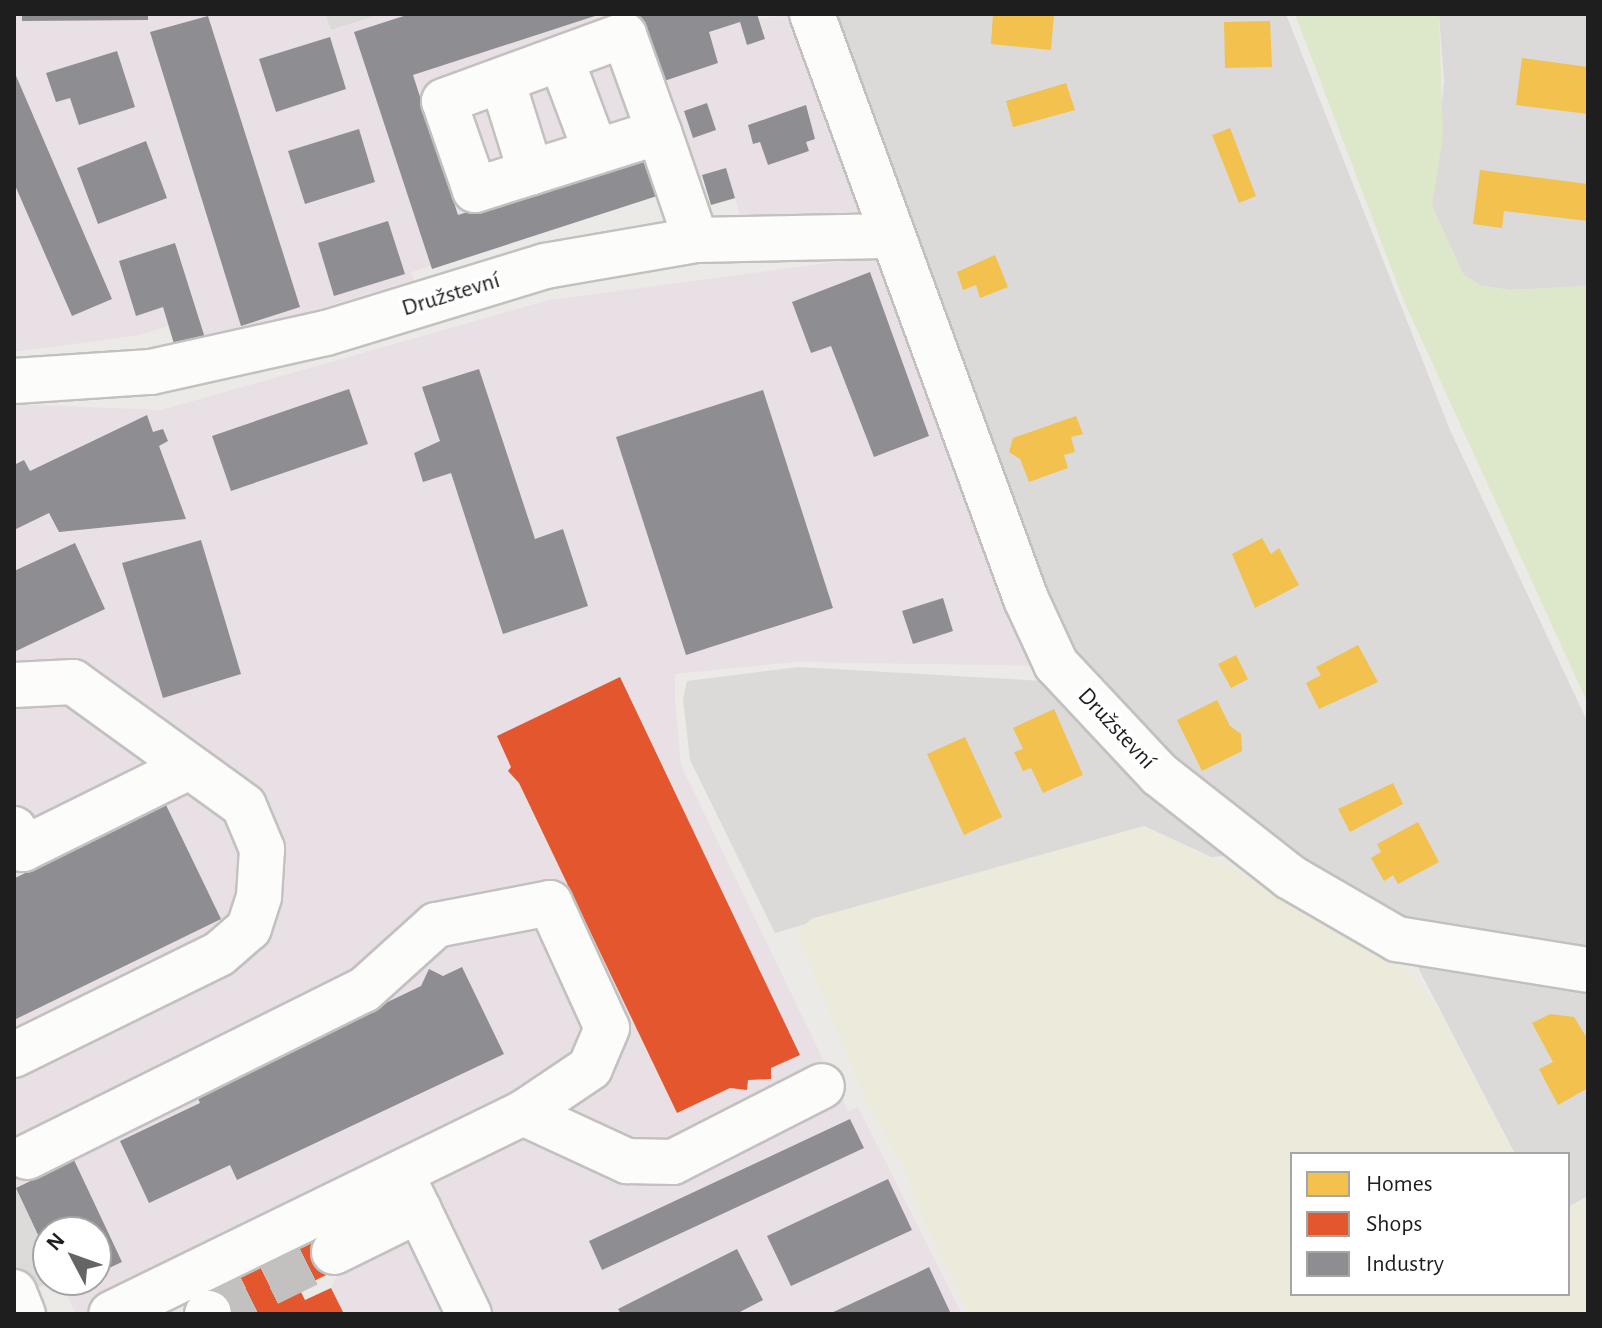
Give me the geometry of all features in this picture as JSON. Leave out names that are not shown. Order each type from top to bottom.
[{"type":"street","name":"Družstevní","points":[[812,14],[1026,599],[1056,664],[1160,775],[1290,877],[1397,939],[1588,970]]},
{"type":"street","points":[[659,132],[475,190],[444,101],[624,35],[659,132],[696,240]]},
{"type":"street","points":[[561,59],[596,152]]},
{"type":"street","points":[[502,80],[531,173]]},
{"type":"street","name":"Družstevní","points":[[14,381],[151,372],[326,333],[545,266],[696,240],[893,236]]},
{"type":"street","points":[[14,685],[73,682],[244,806],[262,849],[259,897],[249,928],[219,954],[14,1055]]},
{"type":"street","points":[[14,829],[23,849],[189,767]]},
{"type":"street","points":[[27,1157],[364,990],[436,925],[550,903],[607,1028],[590,1068],[410,1192],[334,1252]]},
{"type":"street","points":[[523,1113],[627,1161],[673,1162],[822,1086]]},
{"type":"street","points":[[138,1308],[410,1192]]},
{"type":"street","points":[[410,1192],[469,1314]]},
{"type":"street","points":[[14,1292],[23,1314]]},
{"type":"shaded area","points":[[14,14],[325,14],[331,30],[382,14],[757,14],[759,19],[798,14],[866,208],[846,223],[743,226],[735,199],[711,205],[703,180],[412,272],[414,280],[176,352],[168,326],[141,335],[14,352]]},
{"type":"shaded area","points":[[325,14],[382,14],[331,30]]},
{"type":"shaded area","points":[[824,14],[1286,14],[1450,430],[1588,723],[1588,959],[1373,919],[1160,765],[1080,672],[1048,609]]},
{"type":"shaded area","points":[[1439,14],[1588,14],[1588,286],[1510,290],[1481,286],[1463,274],[1432,206],[1444,81]]},
{"type":"shaded area","points":[[887,255],[1043,666],[796,662],[675,674],[675,699],[681,765],[848,1111],[858,1107],[962,1314],[344,1314],[331,1288],[341,1267],[324,1234],[161,1314],[76,1314],[67,1296],[112,1296],[112,1216],[32,1216],[32,1222],[14,1184],[14,404],[161,410],[549,300]]},
{"type":"shaded area","points":[[798,667],[1061,682],[1243,854],[1211,857],[1144,826],[775,933],[690,760],[683,699],[687,681]]},
{"type":"shaded area","points":[[1144,826],[1211,857],[1400,962],[1434,1002],[1514,1152],[1290,1152],[1290,1296],[1570,1296],[1570,1206],[1588,1197],[1588,1314],[969,1314],[922,1217],[905,1169],[868,1105],[796,933],[811,919]]},
{"type":"shaded area","points":[[1412,956],[1588,978],[1588,1196],[1570,1206],[1570,1152],[1514,1152]]},
{"type":"shaded area","points":[[16,1188],[32,1222],[32,1290],[16,1298]]},
{"type":"green space","points":[[1295,14],[1439,14],[1443,135],[1432,206],[1463,274],[1481,286],[1510,290],[1588,286],[1588,704],[1403,299]]},
{"type":"building: Homes","points":[[993,14],[1054,14],[1051,50],[991,44]]},
{"type":"building: Homes","points":[[1270,21],[1272,67],[1225,68],[1224,22]]},
{"type":"building: Homes","points":[[1522,58],[1588,67],[1588,114],[1516,105]]},
{"type":"building: Homes","points":[[1066,83],[1075,110],[1013,127],[1006,101]]},
{"type":"building: Homes","points":[[1230,128],[1256,196],[1239,203],[1212,135]]},
{"type":"building: Homes","points":[[1480,170],[1588,184],[1588,221],[1504,211],[1502,228],[1473,224]]},
{"type":"building: Homes","points":[[995,255],[1008,287],[980,298],[976,285],[963,290],[957,272]]},
{"type":"building: Homes","points":[[1076,416],[1083,434],[1071,437],[1075,452],[1064,455],[1068,468],[1029,482],[1020,459],[1009,452],[1013,438]]},
{"type":"building: Homes","points":[[1262,538],[1271,554],[1279,548],[1299,585],[1255,608],[1232,554]]},
{"type":"building: Homes","points":[[1358,645],[1378,682],[1319,709],[1306,683],[1321,675],[1316,667]]},
{"type":"building: Homes","points":[[1236,655],[1248,679],[1231,688],[1218,664]]},
{"type":"building: Homes","points":[[1217,700],[1230,726],[1241,734],[1242,751],[1202,771],[1177,720]]},
{"type":"building: Homes","points":[[1054,709],[1083,775],[1043,793],[1031,768],[1023,771],[1014,752],[1023,749],[1013,728]]},
{"type":"building: Homes","points":[[965,737],[1002,817],[964,835],[927,754]]},
{"type":"building: Homes","points":[[1393,783],[1403,804],[1350,832],[1338,809]]},
{"type":"building: Homes","points":[[1418,822],[1439,862],[1398,884],[1393,875],[1384,881],[1371,858],[1381,852],[1377,844]]},
{"type":"building: Homes","points":[[1550,1014],[1574,1017],[1588,1040],[1588,1088],[1558,1105],[1539,1069],[1553,1062],[1532,1023]]},
{"type":"building: Shops","points":[[620,677],[800,1055],[771,1068],[771,1079],[748,1080],[747,1090],[730,1088],[677,1113],[519,783],[508,771],[511,767],[497,736]]},
{"type":"building: Shops","points":[[324,1233],[341,1268],[299,1288],[305,1300],[331,1288],[344,1314],[210,1314],[200,1294]]},
{"type":"building: Industry","points":[[22,14],[148,14],[148,20],[22,21]]},
{"type":"building: Industry","points":[[410,14],[601,14],[413,75],[458,215],[644,156],[657,196],[432,269],[354,32]]},
{"type":"building: Industry","points":[[636,14],[757,14],[765,39],[747,45],[740,22],[709,32],[718,63],[658,83]]},
{"type":"building: Industry","points":[[208,16],[300,307],[241,326],[150,32]]},
{"type":"building: Industry","points":[[330,37],[346,89],[276,112],[259,59]]},
{"type":"building: Industry","points":[[117,51],[135,107],[79,125],[70,98],[56,102],[46,73]]},
{"type":"building: Industry","points":[[14,71],[112,299],[72,316],[14,183]]},
{"type":"building: Industry","points":[[707,103],[716,130],[693,138],[684,111]]},
{"type":"building: Industry","points":[[806,105],[815,139],[806,142],[809,151],[768,165],[760,142],[753,144],[748,125]]},
{"type":"building: Industry","points":[[359,129],[375,182],[305,204],[288,151]]},
{"type":"building: Industry","points":[[146,141],[167,198],[98,224],[77,168]]},
{"type":"building: Industry","points":[[726,168],[735,198],[711,205],[702,175]]},
{"type":"building: Industry","points":[[388,221],[405,274],[334,296],[318,243]]},
{"type":"building: Industry","points":[[175,243],[205,338],[175,347],[163,307],[136,316],[119,261]]},
{"type":"building: Industry","points":[[870,272],[929,436],[874,457],[831,346],[811,353],[792,302]]},
{"type":"building: Industry","points":[[479,369],[535,539],[563,529],[588,606],[503,634],[451,473],[423,482],[414,453],[440,441],[422,387]]},
{"type":"building: Industry","points":[[349,389],[368,444],[231,491],[212,436]]},
{"type":"building: Industry","points":[[763,390],[833,608],[686,655],[616,437]]},
{"type":"building: Industry","points":[[147,415],[153,432],[163,429],[168,441],[159,446],[186,519],[59,532],[49,513],[14,530],[14,465],[24,460],[30,471]]},
{"type":"building: Industry","points":[[201,540],[241,674],[163,698],[122,563]]},
{"type":"building: Industry","points":[[75,543],[105,609],[14,652],[14,571]]},
{"type":"building: Industry","points":[[943,598],[953,631],[913,644],[902,611]]},
{"type":"building: Industry","points":[[166,805],[221,919],[14,1020],[15,878]]},
{"type":"building: Industry","points":[[462,967],[504,1054],[237,1180],[230,1165],[149,1203],[120,1141],[200,1103],[196,1094],[421,986],[429,969],[443,976]]},
{"type":"building: Industry","points":[[850,1119],[864,1148],[602,1270],[589,1241]]},
{"type":"building: Industry","points":[[74,1160],[100,1216],[32,1216],[32,1222],[16,1188]]},
{"type":"building: Industry","points":[[888,1179],[912,1230],[791,1286],[767,1236]]},
{"type":"building: Industry","points":[[112,1241],[122,1262],[112,1267]]},
{"type":"building: Industry","points":[[737,1249],[763,1300],[736,1314],[621,1314],[618,1309]]},
{"type":"building: Industry","points":[[929,1267],[951,1314],[829,1314],[915,1274]]},
{"type":"tunnel","points":[[209,1313],[334,1252]]}]
